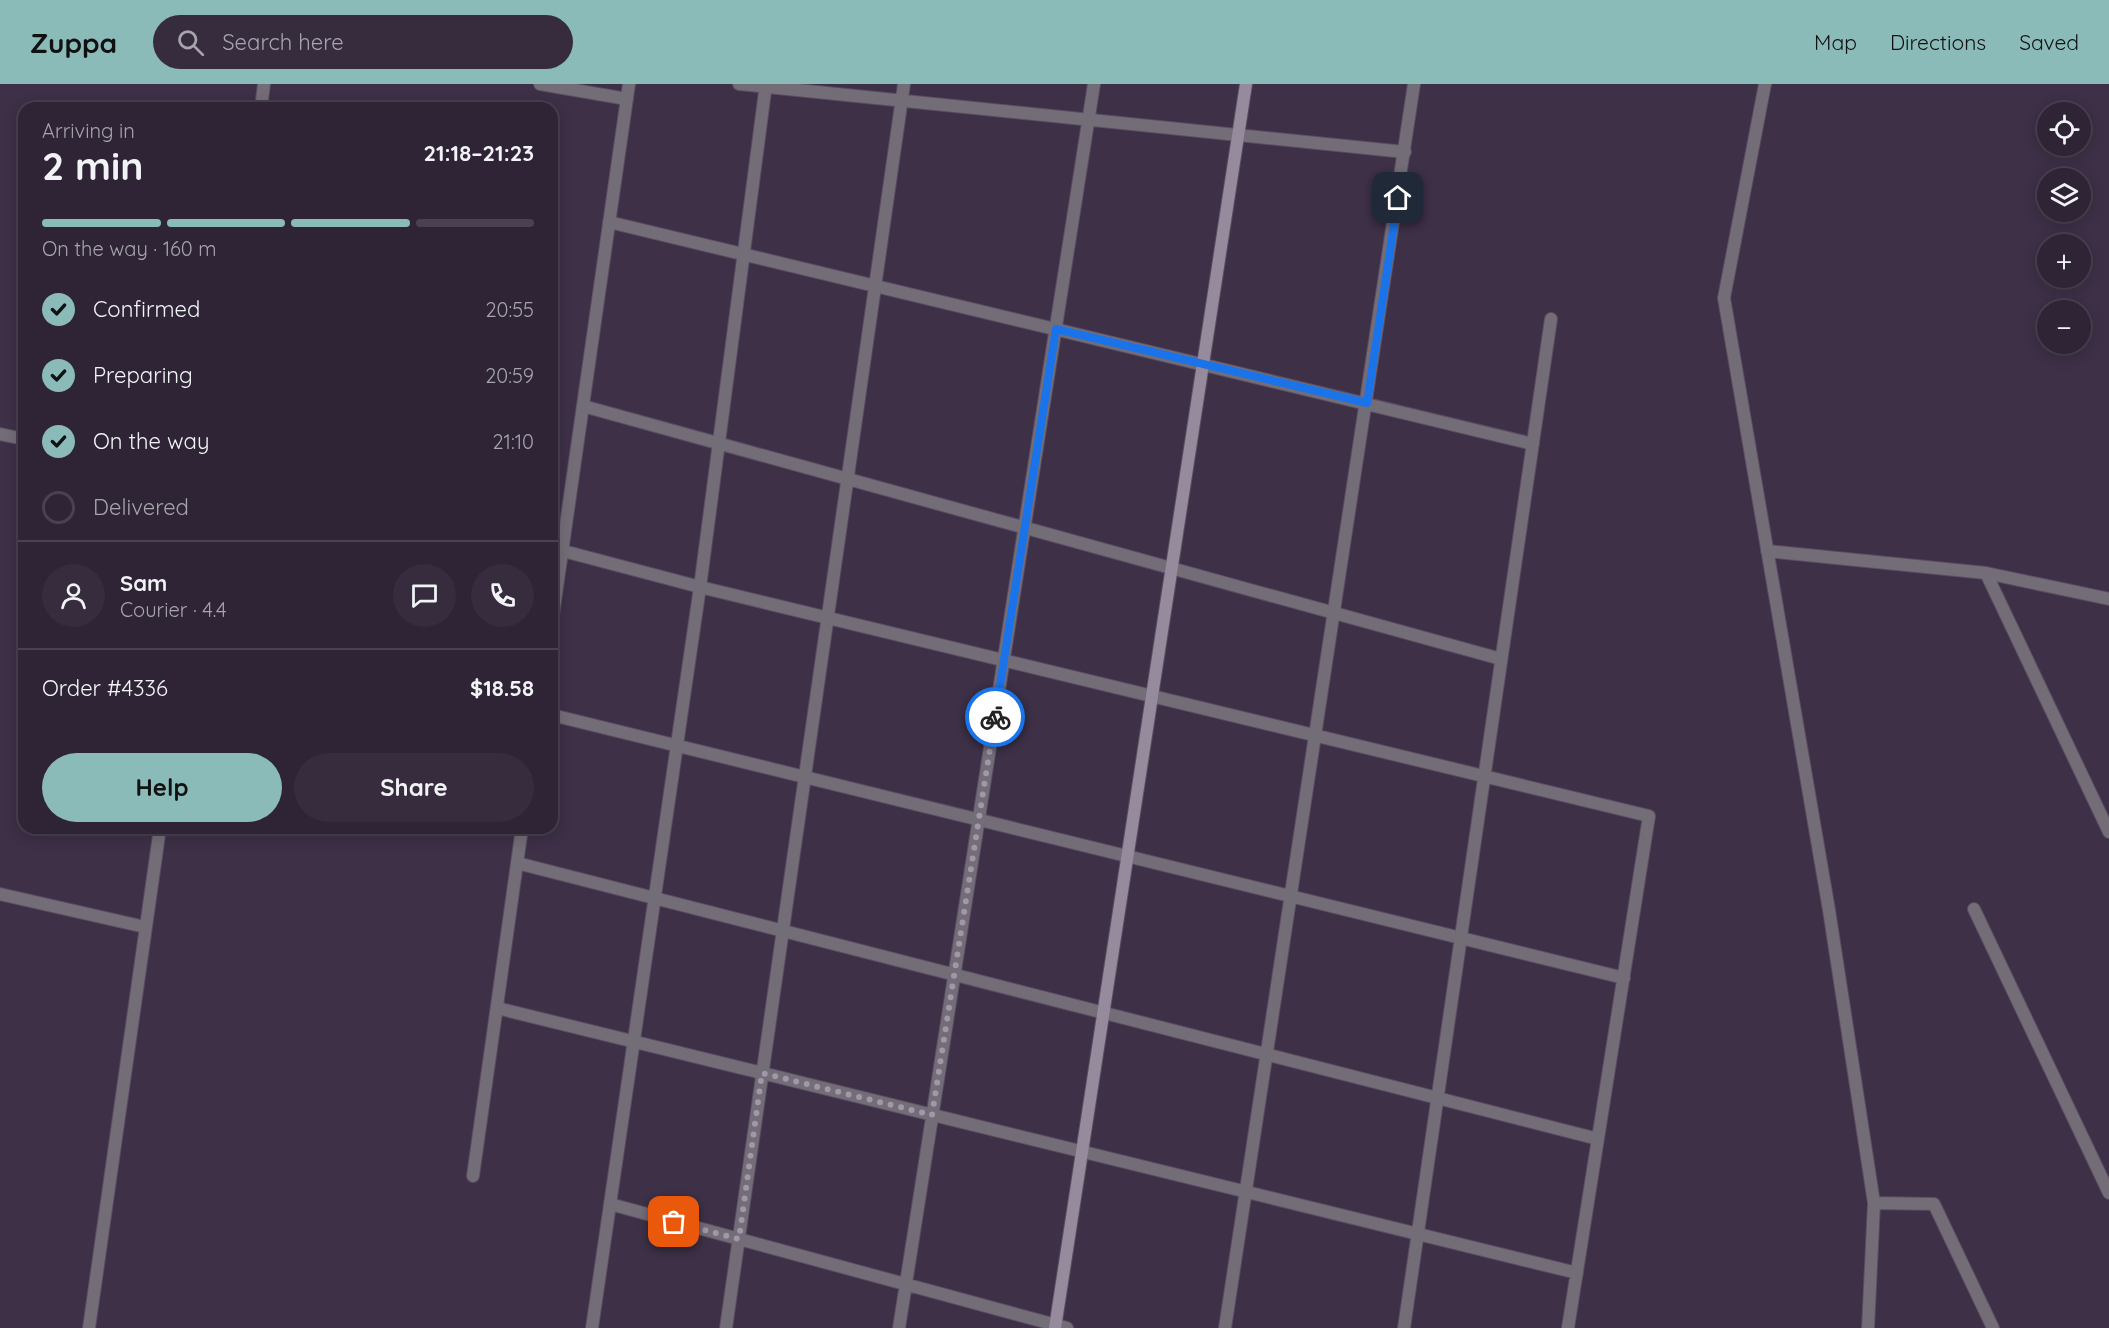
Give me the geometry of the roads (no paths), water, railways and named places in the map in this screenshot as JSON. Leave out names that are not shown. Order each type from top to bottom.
[{"type":"street","points":[[262,102],[264,84]]},
{"type":"street","points":[[540,84],[627,99]]},
{"type":"street","points":[[558,544],[583,406],[629,84]]},
{"type":"street","points":[[739,84],[1405,152]]},
{"type":"street","points":[[726,1328],[904,84]]},
{"type":"street","points":[[899,1328],[1094,84]]},
{"type":"street","points":[[610,1204],[1059,1327],[1082,1152],[1246,84]]},
{"type":"street","points":[[1225,1328],[1414,84]]},
{"type":"street","points":[[1765,84],[1724,298],[1829,910],[1874,1203],[1868,1328]]},
{"type":"street","points":[[592,1328],[700,587],[765,85]]},
{"type":"street","points":[[609,222],[1533,444]]},
{"type":"street","points":[[1404,1328],[1551,320]]},
{"type":"street","points":[[583,406],[1502,659]]},
{"type":"street","points":[[0,435],[18,439]]},
{"type":"street","points":[[558,549],[700,587],[1649,816],[1568,1328]]},
{"type":"street","points":[[1767,551],[1986,573],[2109,599]]},
{"type":"street","points":[[1986,573],[2109,832]]},
{"type":"street","points":[[558,716],[1624,978]]},
{"type":"street","points":[[89,1328],[159,834]]},
{"type":"street","points":[[473,1176],[521,834]]},
{"type":"street","points":[[517,863],[1598,1139]]},
{"type":"street","points":[[0,894],[145,927]]},
{"type":"street","points":[[1974,909],[2109,1193]]},
{"type":"street","points":[[497,1008],[1577,1273]]},
{"type":"street","points":[[1874,1203],[1934,1204],[1993,1328]]}]
